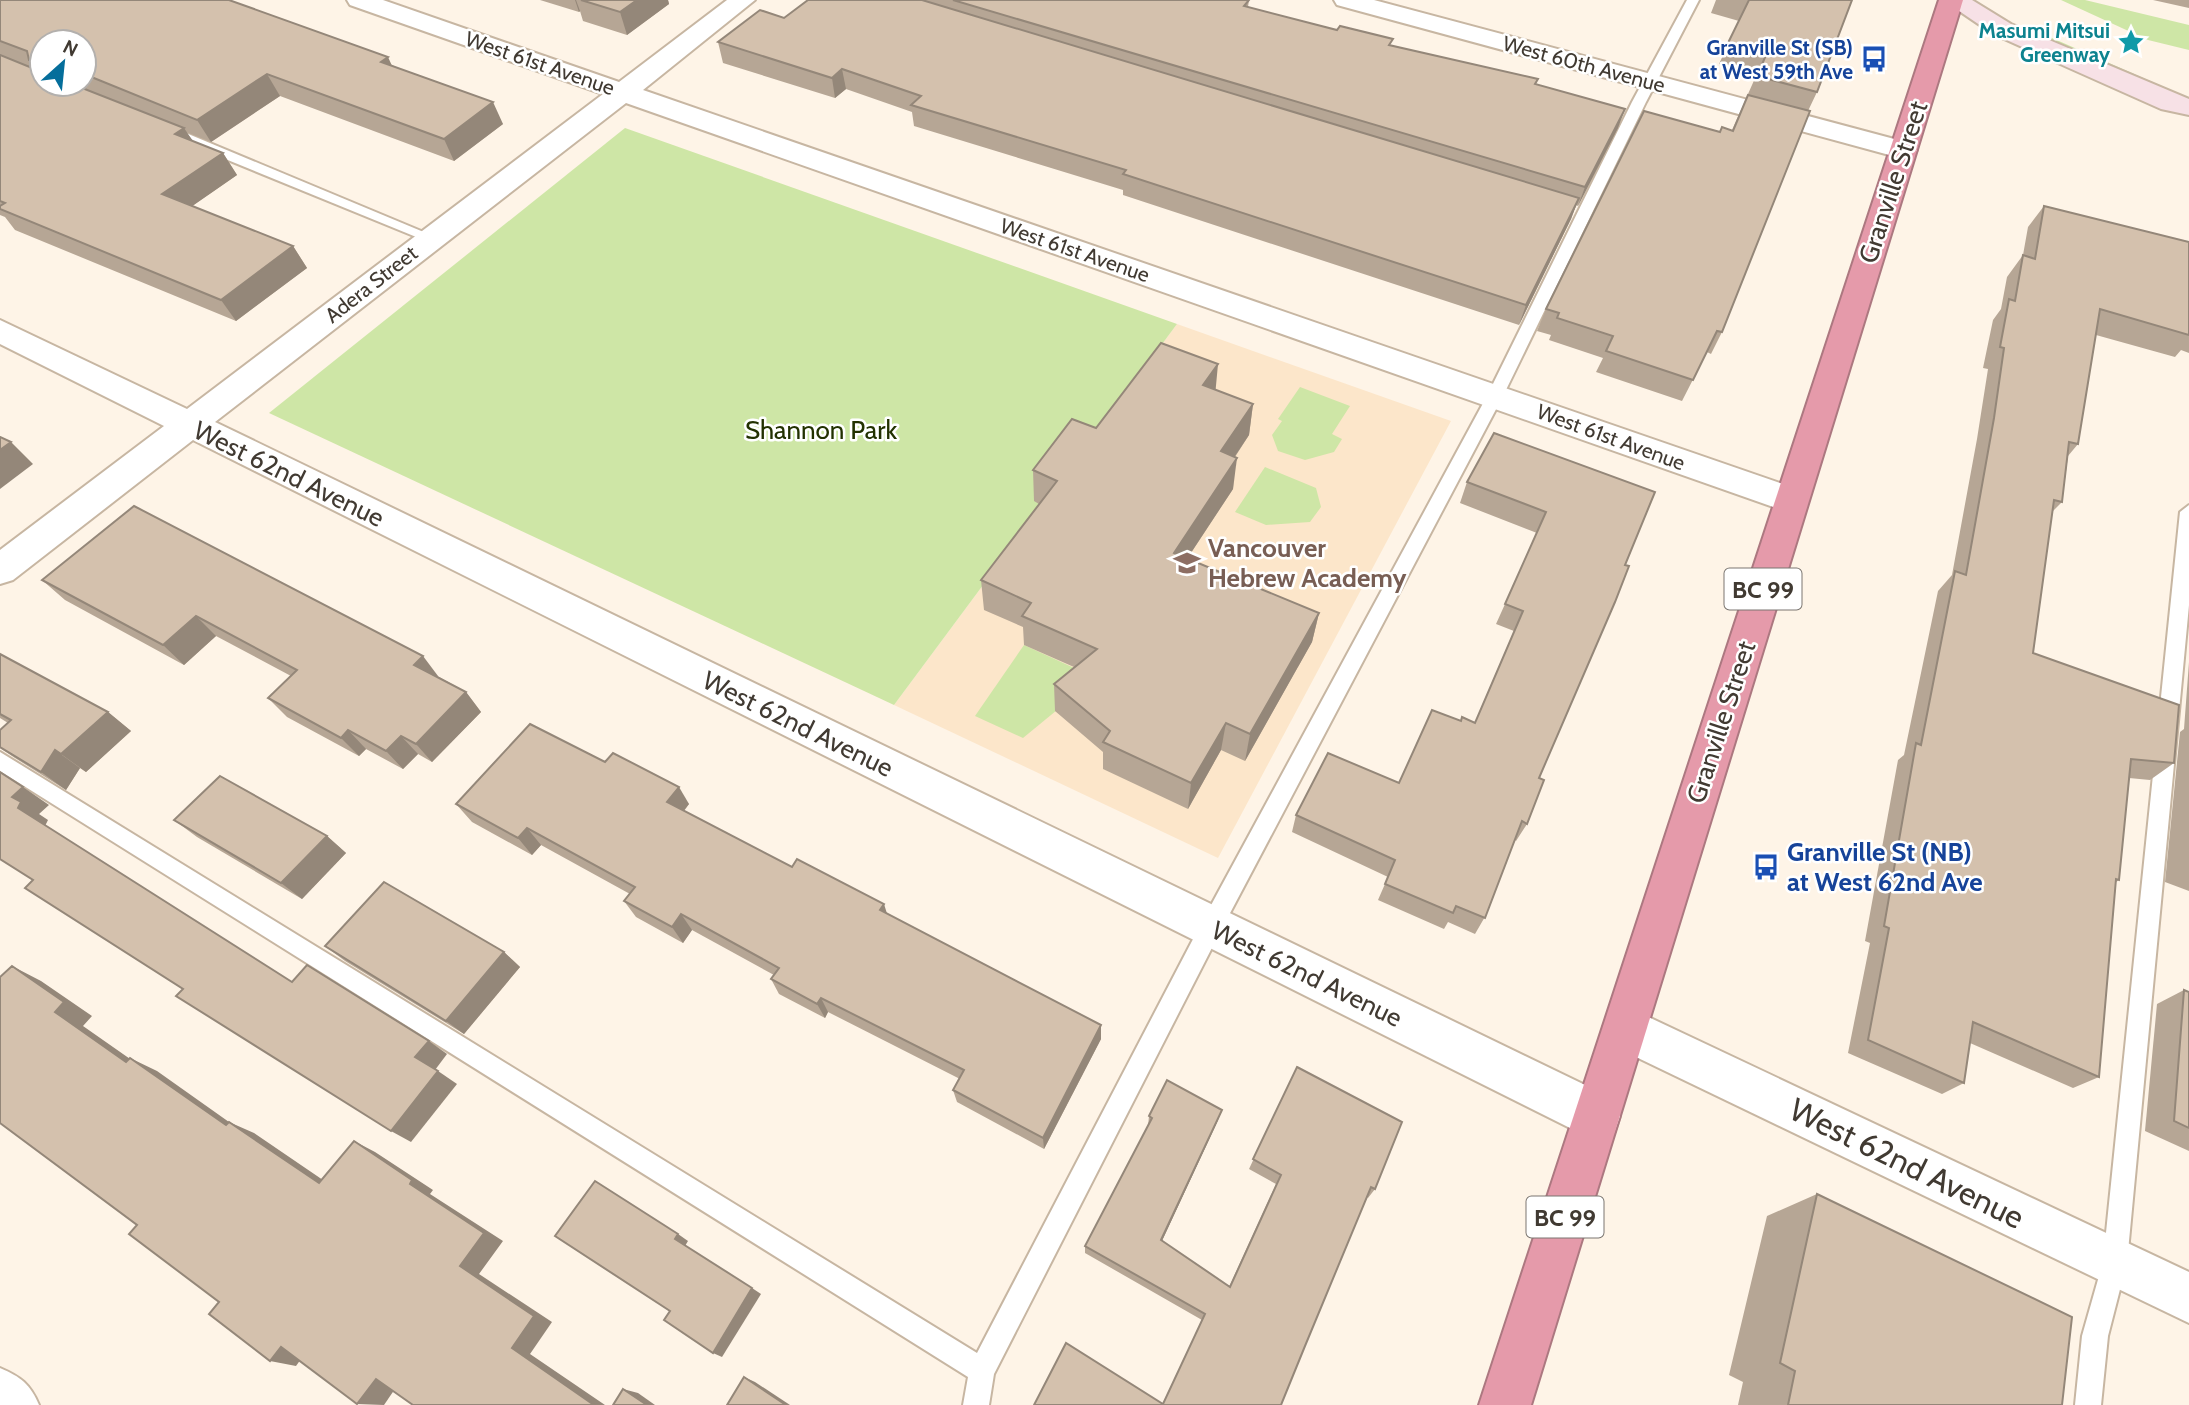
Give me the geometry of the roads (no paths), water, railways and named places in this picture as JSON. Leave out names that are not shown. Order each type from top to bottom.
[{"type":"highway","name":"Granville Street","points":[[1505,1405],[1791,500],[1953,0]]},
{"type":"street","name":"West 61st Avenue","points":[[359,0],[1791,500]]},
{"type":"street","name":"Adera Street","points":[[0,570],[743,0]]},
{"type":"street","name":"West 60th Avenue","points":[[1346,0],[1903,150]]},
{"type":"street","points":[[1953,0],[2002,29],[2170,103],[2189,107]]},
{"type":"street","points":[[1961,0],[2022,15],[2189,89]]},
{"type":"street","name":"West 62nd Avenue","points":[[0,331],[1597,1116]]},
{"type":"street","name":"West 62nd Avenue","points":[[1625,1028],[2189,1298]]},
{"type":"street","points":[[0,1394],[13,1405]]},
{"type":"lane","points":[[976,1405],[982,1371],[1211,927],[1495,396],[1579,214],[1693,0]]},
{"type":"lane","points":[[153,125],[430,238]]},
{"type":"lane","points":[[2088,1405],[2095,1336],[2115,1262],[2189,512]]},
{"type":"lane","points":[[0,761],[982,1371]]},
{"type":"place","name":"Masumi Mitsui Greenway","points":[[2131,42]]},
{"type":"place","name":"Granville St (SB) at West 59th Ave","points":[[1874,59]]},
{"type":"place","name":"Vancouver Hebrew Academy","points":[[1187,563]]},
{"type":"place","name":"Granville St (NB) at West 62nd Ave","points":[[1766,867]]},
{"type":"park label","name":"Shannon Park","points":[[821,430]]}]
